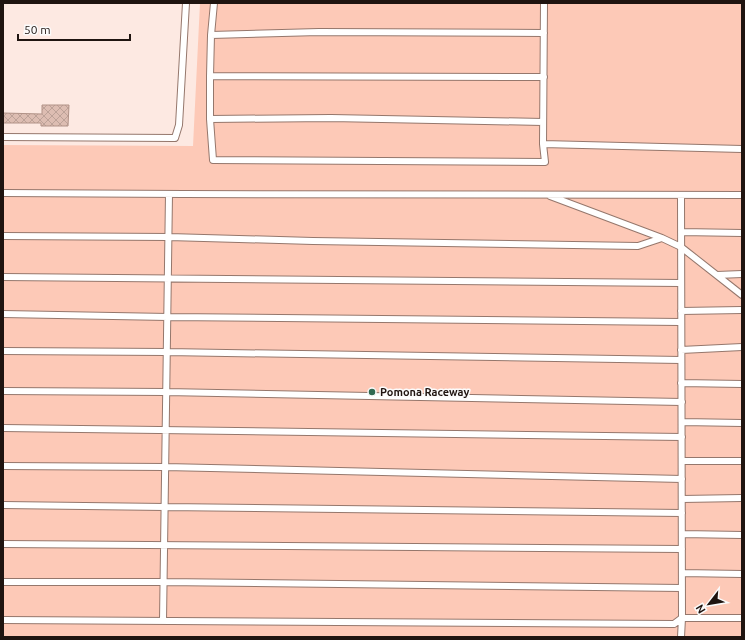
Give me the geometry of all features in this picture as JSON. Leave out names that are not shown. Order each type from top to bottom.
[{"type":"lane","points":[[3,137],[175,138],[179,125],[186,3]]},
{"type":"lane","points":[[214,3],[211,35],[210,76],[210,119],[213,160],[545,162],[543,144],[544,3]]},
{"type":"lane","points":[[211,35],[319,32],[544,33]]},
{"type":"lane","points":[[210,76],[544,77]]},
{"type":"lane","points":[[210,119],[331,118],[543,122]]},
{"type":"lane","points":[[543,144],[742,149]]},
{"type":"lane","points":[[3,193],[742,195]]},
{"type":"lane","points":[[163,621],[170,194]]},
{"type":"lane","points":[[547,195],[662,238],[681,247],[742,295]]},
{"type":"lane","points":[[681,195],[681,637]]},
{"type":"lane","points":[[681,232],[742,233]]},
{"type":"lane","points":[[3,236],[169,237],[313,241],[638,246],[662,238]]},
{"type":"lane","points":[[717,275],[742,274]]},
{"type":"lane","points":[[3,277],[681,283]]},
{"type":"lane","points":[[681,311],[742,310]]},
{"type":"lane","points":[[3,314],[681,322]]},
{"type":"lane","points":[[681,350],[742,347]]},
{"type":"lane","points":[[3,351],[681,360]]},
{"type":"lane","points":[[682,383],[742,384]]},
{"type":"lane","points":[[3,391],[166,392],[682,402]]},
{"type":"lane","points":[[682,422],[742,423]]},
{"type":"lane","points":[[3,428],[682,437]]},
{"type":"lane","points":[[682,461],[742,461]]},
{"type":"lane","points":[[3,466],[165,467],[682,479]]},
{"type":"lane","points":[[682,499],[742,498]]},
{"type":"lane","points":[[3,505],[682,513]]},
{"type":"lane","points":[[682,534],[742,535]]},
{"type":"lane","points":[[3,544],[682,549]]},
{"type":"lane","points":[[682,573],[742,574]]},
{"type":"lane","points":[[3,582],[163,582],[682,588]]},
{"type":"lane","points":[[3,620],[674,624],[682,618],[742,618]]},
{"type":"shaded area","name":"Pomona Raceway","points":[[200,3],[742,3],[742,637],[3,637],[3,145],[193,146]]},
{"type":"building","points":[[42,105],[69,105],[68,126],[41,126],[41,123],[3,123],[3,113],[42,114]]},
{"type":"place","name":"Pomona Raceway","points":[[372,392]]}]
